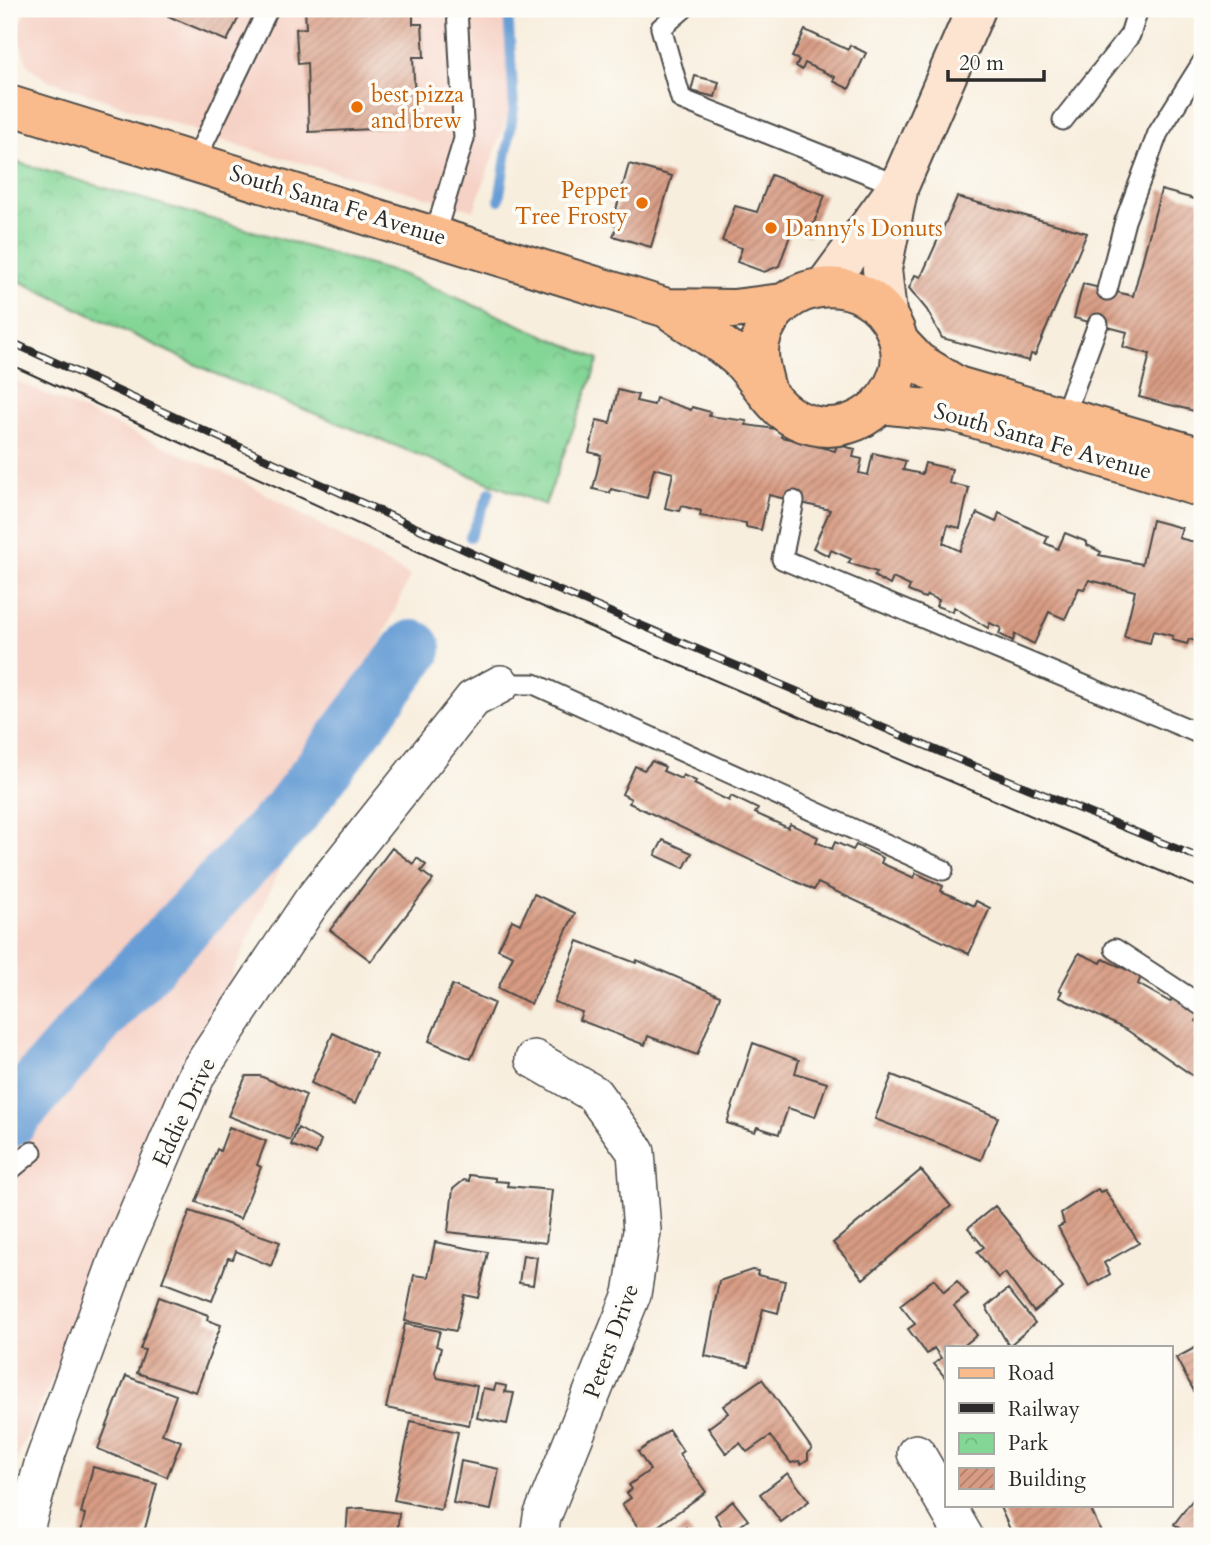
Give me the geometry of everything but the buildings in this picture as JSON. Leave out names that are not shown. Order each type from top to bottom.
[{"type":"main road","points":[[893,328],[882,269],[899,186],[976,9]]},
{"type":"main road","name":"South Santa Fe Avenue","points":[[9,104],[667,308],[733,309],[783,303],[803,291],[825,286],[849,288],[870,298],[918,362],[957,386],[1202,457]]},
{"type":"main road","points":[[825,286],[899,186]]},
{"type":"main road","points":[[766,389],[759,366],[760,343],[769,321],[783,303]]},
{"type":"main road","name":"South Santa Fe Avenue","points":[[667,308],[739,359],[780,408],[808,431],[846,426],[881,404],[899,374],[893,328]]},
{"type":"main road","name":"South Santa Fe Avenue","points":[[881,404],[954,412],[1202,488]]},
{"type":"street","name":"Eddie Drive","points":[[23,1536],[44,1461],[117,1261],[197,1074],[312,901],[473,699],[501,684]]},
{"type":"street","name":"Peters Drive","points":[[534,1059],[594,1094],[636,1152],[642,1231],[632,1294],[542,1517],[539,1536]]},
{"type":"street","points":[[916,1454],[945,1504]]},
{"type":"street","points":[[946,1506],[964,1536]]},
{"type":"lane","points":[[195,161],[268,9]]},
{"type":"lane","points":[[435,234],[464,139],[457,9]]},
{"type":"lane","points":[[683,9],[661,27],[681,99],[899,186]]},
{"type":"lane","points":[[1063,120],[1130,34],[1138,9]]},
{"type":"lane","points":[[1107,290],[1125,221],[1158,133],[1202,63]]},
{"type":"lane","points":[[1064,416],[1098,324]]},
{"type":"lane","points":[[794,501],[782,559],[1198,733]]},
{"type":"lane","points":[[501,684],[534,684],[943,870]]},
{"type":"lane","points":[[1115,949],[1202,1006]]},
{"type":"lane","points":[[9,1171],[32,1152]]},
{"type":"shaded area","points":[[26,9],[506,9],[510,109],[474,210],[239,146],[45,79],[27,64],[17,33]]},
{"type":"shaded area","points":[[9,378],[245,482],[410,576],[9,1476]]},
{"type":"green space","points":[[9,160],[404,275],[599,359],[545,505],[220,376],[9,276]]},
{"type":"waterway","points":[[499,200],[514,108],[508,9]]},
{"type":"waterway","points":[[470,537],[490,492]]},
{"type":"waterway","points":[[9,1119],[108,1005],[290,813],[413,649]]},
{"type":"tram line","points":[[9,364],[478,579],[1202,889]]},
{"type":"railway","points":[[9,341],[487,560],[957,759],[1202,859]]},
{"type":"place","name":"best pizza and brew","points":[[357,107]]},
{"type":"place","name":"Pepper Tree Frosty","points":[[642,203]]},
{"type":"place","name":"Danny's Donuts","points":[[771,228]]}]
